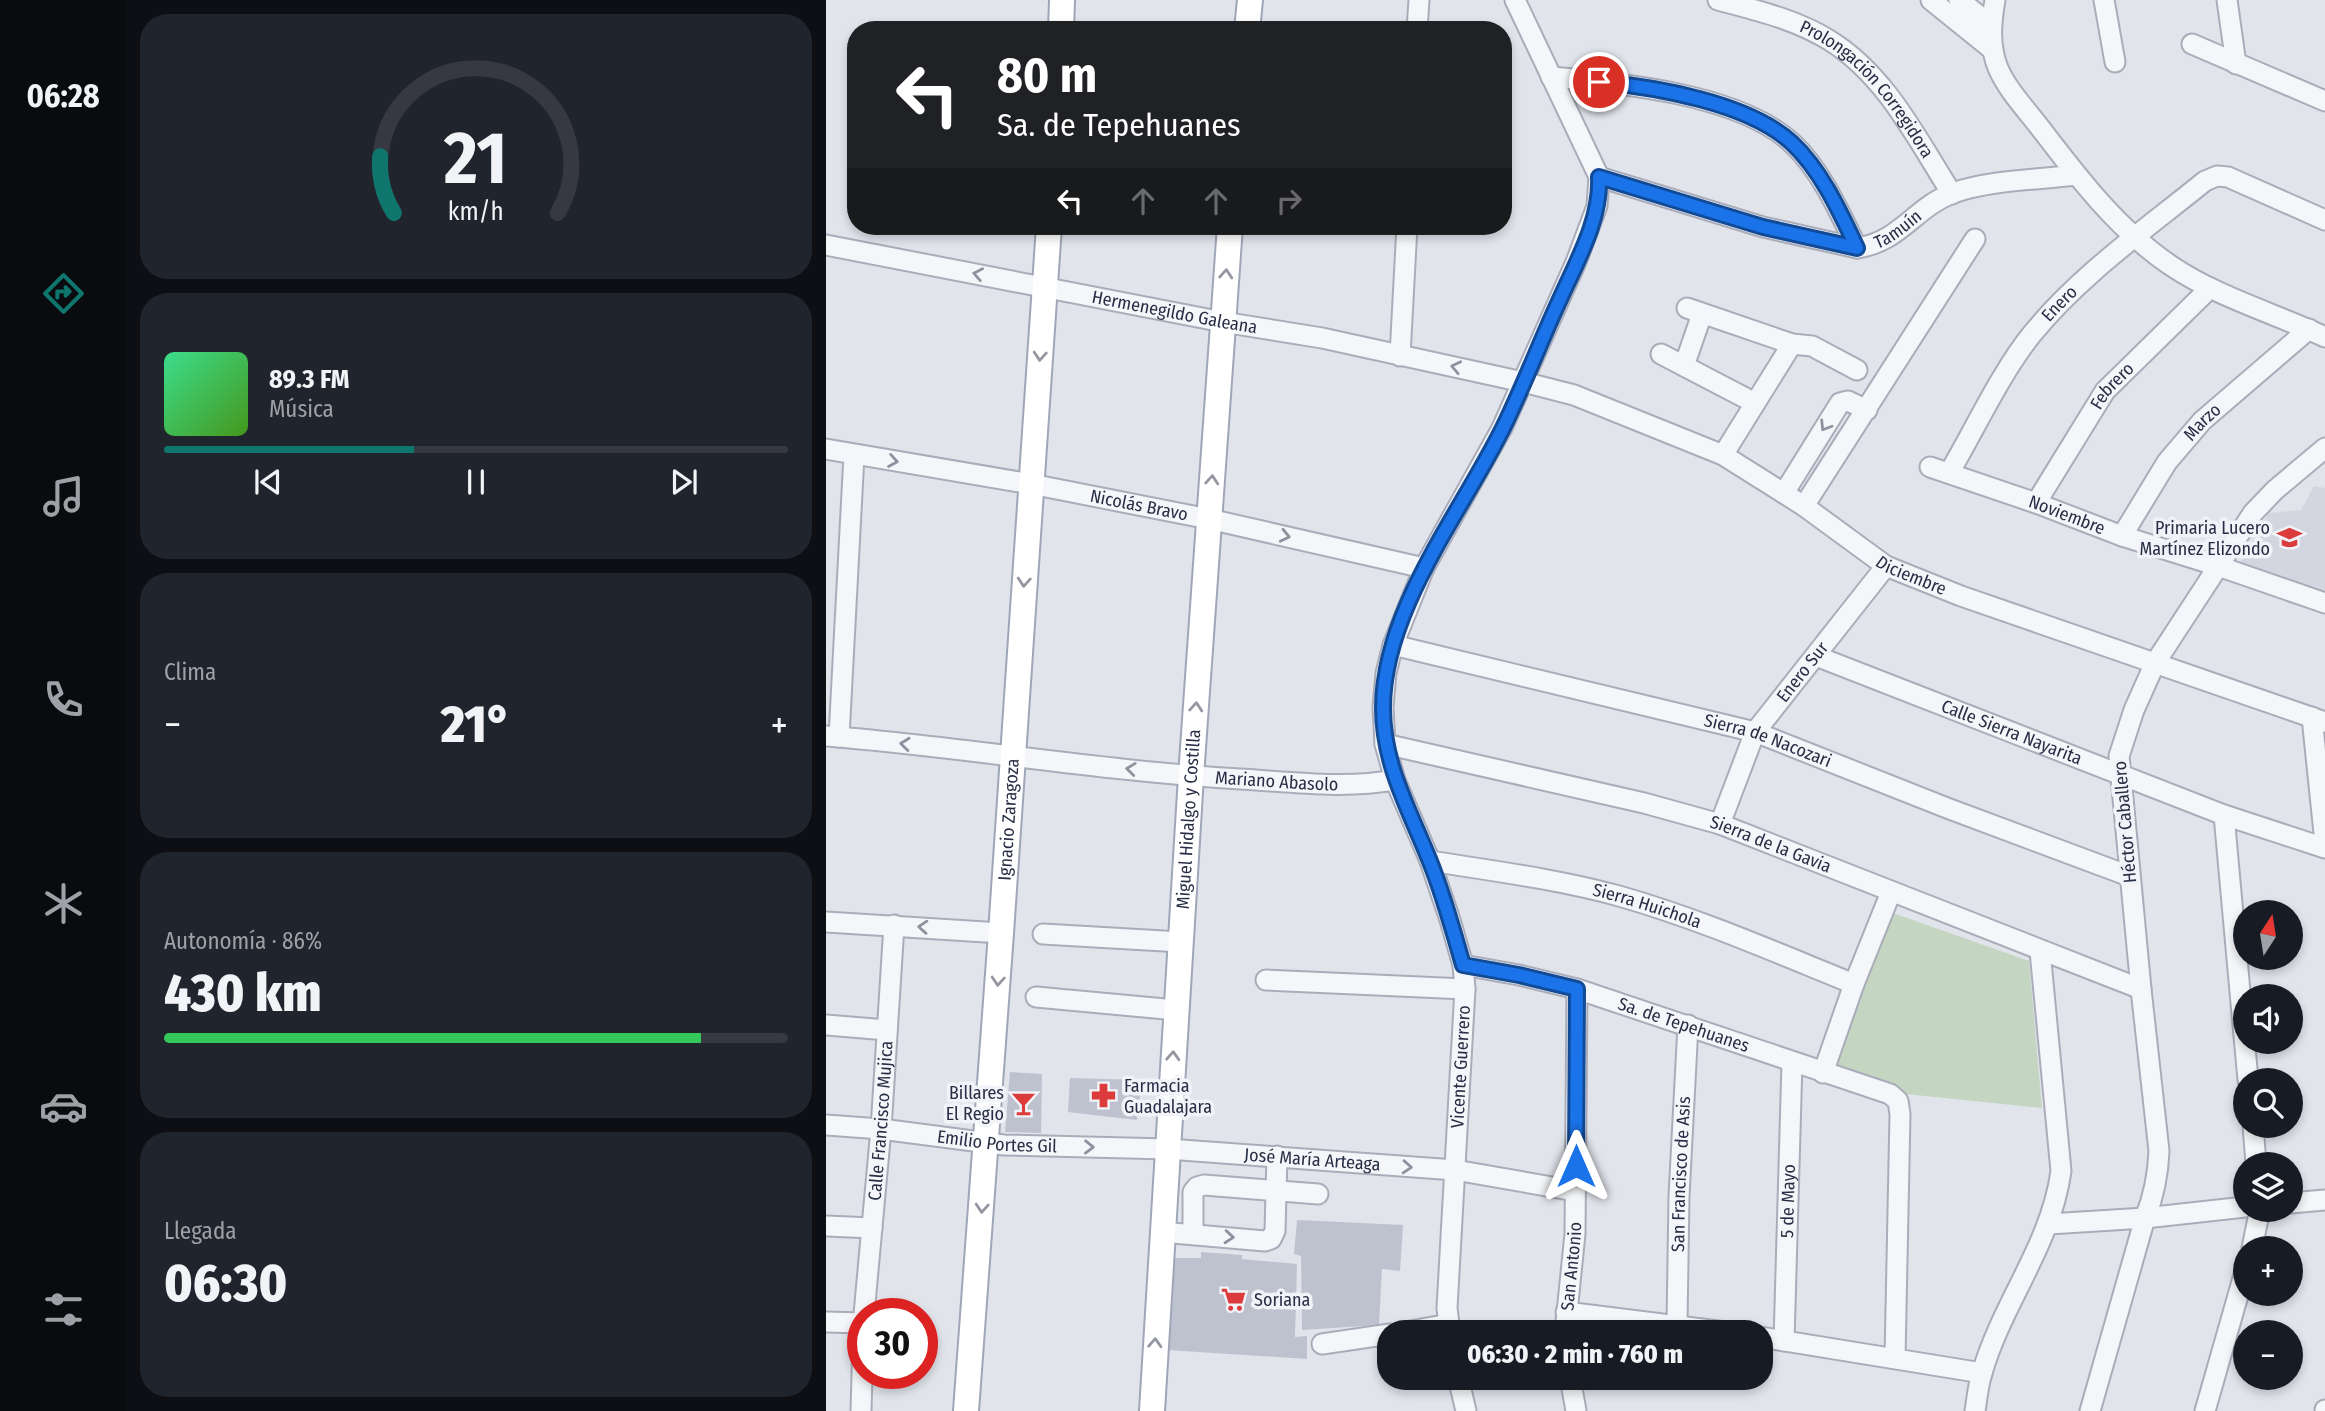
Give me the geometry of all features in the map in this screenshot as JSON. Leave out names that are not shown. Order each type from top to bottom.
[{"type":"main road","points":[[1061,21],[1062,0]]},
{"type":"main road","points":[[1248,21],[1250,0]]},
{"type":"main road","name":"Ignacio Zaragoza","points":[[966,1411],[1048,235]]},
{"type":"main road","name":"Miguel Hidalgo y Costilla","points":[[1152,1411],[1161,1232],[1229,235]]},
{"type":"street","points":[[1418,21],[1419,0]]},
{"type":"street","points":[[1515,0],[1599,177]]},
{"type":"street","name":"Prolongación Corregidora","points":[[1718,0],[1790,21],[1829,40],[1862,65],[1889,95],[1952,194]]},
{"type":"street","points":[[1931,0],[1993,50]]},
{"type":"street","points":[[1959,0],[1991,25]]},
{"type":"street","points":[[1996,0],[1991,25],[1993,50],[2006,84],[2076,175],[2135,237],[2170,265],[2210,288],[2317,333]]},
{"type":"street","points":[[2104,0],[2115,62]]},
{"type":"street","points":[[2227,0],[2236,64]]},
{"type":"street","points":[[2192,44],[2325,101]]},
{"type":"street","points":[[1551,77],[1625,84],[1670,93],[1740,112],[1770,125],[1810,163],[1857,248]]},
{"type":"street","name":"Tamuín","points":[[1599,177],[1763,227],[1857,248],[1886,240],[1930,206],[1952,194],[1978,187],[2076,175]]},
{"type":"street","name":"Enero","points":[[1949,473],[2015,359],[2032,335],[2083,281],[2205,181],[2217,176],[2228,177],[2325,220]]},
{"type":"street","name":"Vicente Guerrero","points":[[1448,1320],[1465,989],[1463,965],[1430,861],[1395,780],[1385,744],[1385,685],[1393,645],[1424,568],[1502,428],[1588,233],[1597,206],[1599,177]]},
{"type":"street","points":[[1400,356],[1407,235]]},
{"type":"street","points":[[1804,506],[1975,239]]},
{"type":"street","name":"Hermenegildo Galeana","points":[[826,244],[1223,322],[1322,338],[1523,382]]},
{"type":"street","name":"Febrero","points":[[2036,503],[2105,391],[2210,288]]},
{"type":"street","points":[[1684,366],[1695,311],[1792,344],[1812,346],[1857,370]]},
{"type":"street","name":"Marzo","points":[[2122,536],[2167,462],[2202,421],[2317,333]]},
{"type":"street","points":[[1723,455],[1792,344]]},
{"type":"street","points":[[1661,355],[1755,403]]},
{"type":"street","name":"Diciembre","points":[[1523,382],[1587,400],[1723,455],[1804,506],[1886,566],[1961,596],[2318,720]]},
{"type":"street","points":[[1784,493],[1840,403],[1847,401],[1867,410]]},
{"type":"street","name":"Héctor Caballero","points":[[2090,1411],[2145,1218],[2155,1193],[2159,1152],[2129,876],[2119,755],[2155,663],[2253,513],[2274,490],[2325,448]]},
{"type":"street","name":"Nicolás Bravo","points":[[826,449],[1031,484],[1209,519],[1424,568]]},
{"type":"street","points":[[833,737],[854,455]]},
{"type":"street","name":"Noviembre","points":[[1930,467],[2122,536],[2325,603]]},
{"type":"street","name":"Enero Sur","points":[[1720,824],[1755,732],[1886,566]]},
{"type":"street","name":"Sierra de Nacozari","points":[[1393,645],[1755,732],[2129,876]]},
{"type":"street","name":"Calle Sierra Nayarita","points":[[1816,656],[2224,815],[2325,846]]},
{"type":"street","points":[[2318,720],[2325,846]]},
{"type":"street","name":"Mariano Abasolo","points":[[833,737],[1191,776],[1339,785],[1368,785],[1395,780]]},
{"type":"street","name":"Sierra de la Gavia","points":[[1385,744],[1644,803],[1720,824],[2141,989]]},
{"type":"street","points":[[2224,815],[2248,1068]]},
{"type":"street","name":"Sierra Huichola","points":[[1430,861],[1571,884],[1620,897],[1689,918],[1854,984]]},
{"type":"street","points":[[1823,1073],[1854,984],[1891,892]]},
{"type":"street","points":[[826,922],[1001,933]]},
{"type":"street","name":"Calle Francisco Mujica","points":[[865,1298],[881,1129],[894,925]]},
{"type":"street","points":[[1043,934],[1181,942]]},
{"type":"street","points":[[1975,1411],[1982,1373],[2049,1224],[2062,1171],[2040,951]]},
{"type":"street","name":"Sa. de Tepehuanes","points":[[1463,965],[1577,989],[1890,1094],[1898,1101],[1900,1114],[1895,1358]]},
{"type":"street","points":[[1266,981],[1465,989]]},
{"type":"street","name":"San Antonio","points":[[1566,1320],[1574,1248],[1577,989]]},
{"type":"street","points":[[1036,997],[1176,1010]]},
{"type":"street","points":[[826,1024],[887,1030]]},
{"type":"street","name":"San Francisco de Asis","points":[[1677,1320],[1679,1196],[1688,1025]]},
{"type":"street","name":"5 de Mayo","points":[[1784,1341],[1792,1062]]},
{"type":"street","name":"Emilio Portes Gil","points":[[826,1125],[881,1129],[1004,1145],[1168,1149]]},
{"type":"street","name":"José María Arteaga","points":[[1168,1149],[1455,1170],[1575,1191]]},
{"type":"street","points":[[1161,1232],[1265,1241],[1271,1239],[1275,1231],[1277,1156]]},
{"type":"street","points":[[1193,1234],[1193,1192],[1203,1185],[1318,1194]]},
{"type":"street","points":[[2303,1202],[2325,1200]]},
{"type":"street","points":[[2049,1224],[2145,1218],[2233,1208]]},
{"type":"street","points":[[826,1226],[872,1228]]},
{"type":"street","points":[[2205,1411],[2235,1306]]},
{"type":"street","points":[[1566,1312],[1640,1320]]},
{"type":"street","points":[[826,1322],[847,1323]]},
{"type":"street","points":[[1322,1344],[1377,1336]]},
{"type":"street","points":[[1773,1339],[1982,1373]]},
{"type":"street","points":[[861,1411],[862,1389]]},
{"type":"street","points":[[1461,1390],[1466,1411]]},
{"type":"street","points":[[1572,1390],[1576,1411]]},
{"type":"shaded area","name":"Primaria Lucero Martínez Elizondo","points":[[2314,486],[2325,488],[2325,590],[2241,562],[2269,513],[2301,510]]},
{"type":"green space","points":[[1893,913],[2029,961],[2042,1108],[1906,1094],[1833,1070]]},
{"type":"building","name":"Billares El Regio","points":[[1010,1072],[1042,1074],[1041,1133],[1005,1132]]},
{"type":"building","name":"Farmacia Guadalajara","points":[[1070,1078],[1142,1080],[1137,1120],[1068,1112]]},
{"type":"building","points":[[1297,1220],[1403,1225],[1400,1271],[1382,1269],[1377,1325],[1302,1330],[1301,1256],[1294,1254]]},
{"type":"building","name":"Soriana","points":[[1201,1252],[1242,1255],[1242,1259],[1297,1264],[1295,1337],[1307,1336],[1307,1359],[1167,1350],[1175,1258],[1201,1258]]},
{"type":"place","name":"Primaria Lucero Martínez Elizondo","points":[[2290,538]]},
{"type":"place","name":"Farmacia Guadalajara","points":[[1104,1096]]},
{"type":"place","name":"Billares El Regio","points":[[1024,1103]]},
{"type":"place","name":"Soriana","points":[[1234,1300]]},
{"type":"route","points":[[1576,1166],[1577,989],[1463,965],[1430,861],[1395,780],[1385,744],[1383,708],[1386,673],[1393,645],[1424,568],[1502,428],[1576,262],[1597,206],[1599,177],[1763,227],[1857,248],[1810,163],[1770,125],[1740,112],[1670,93],[1599,82]]}]
